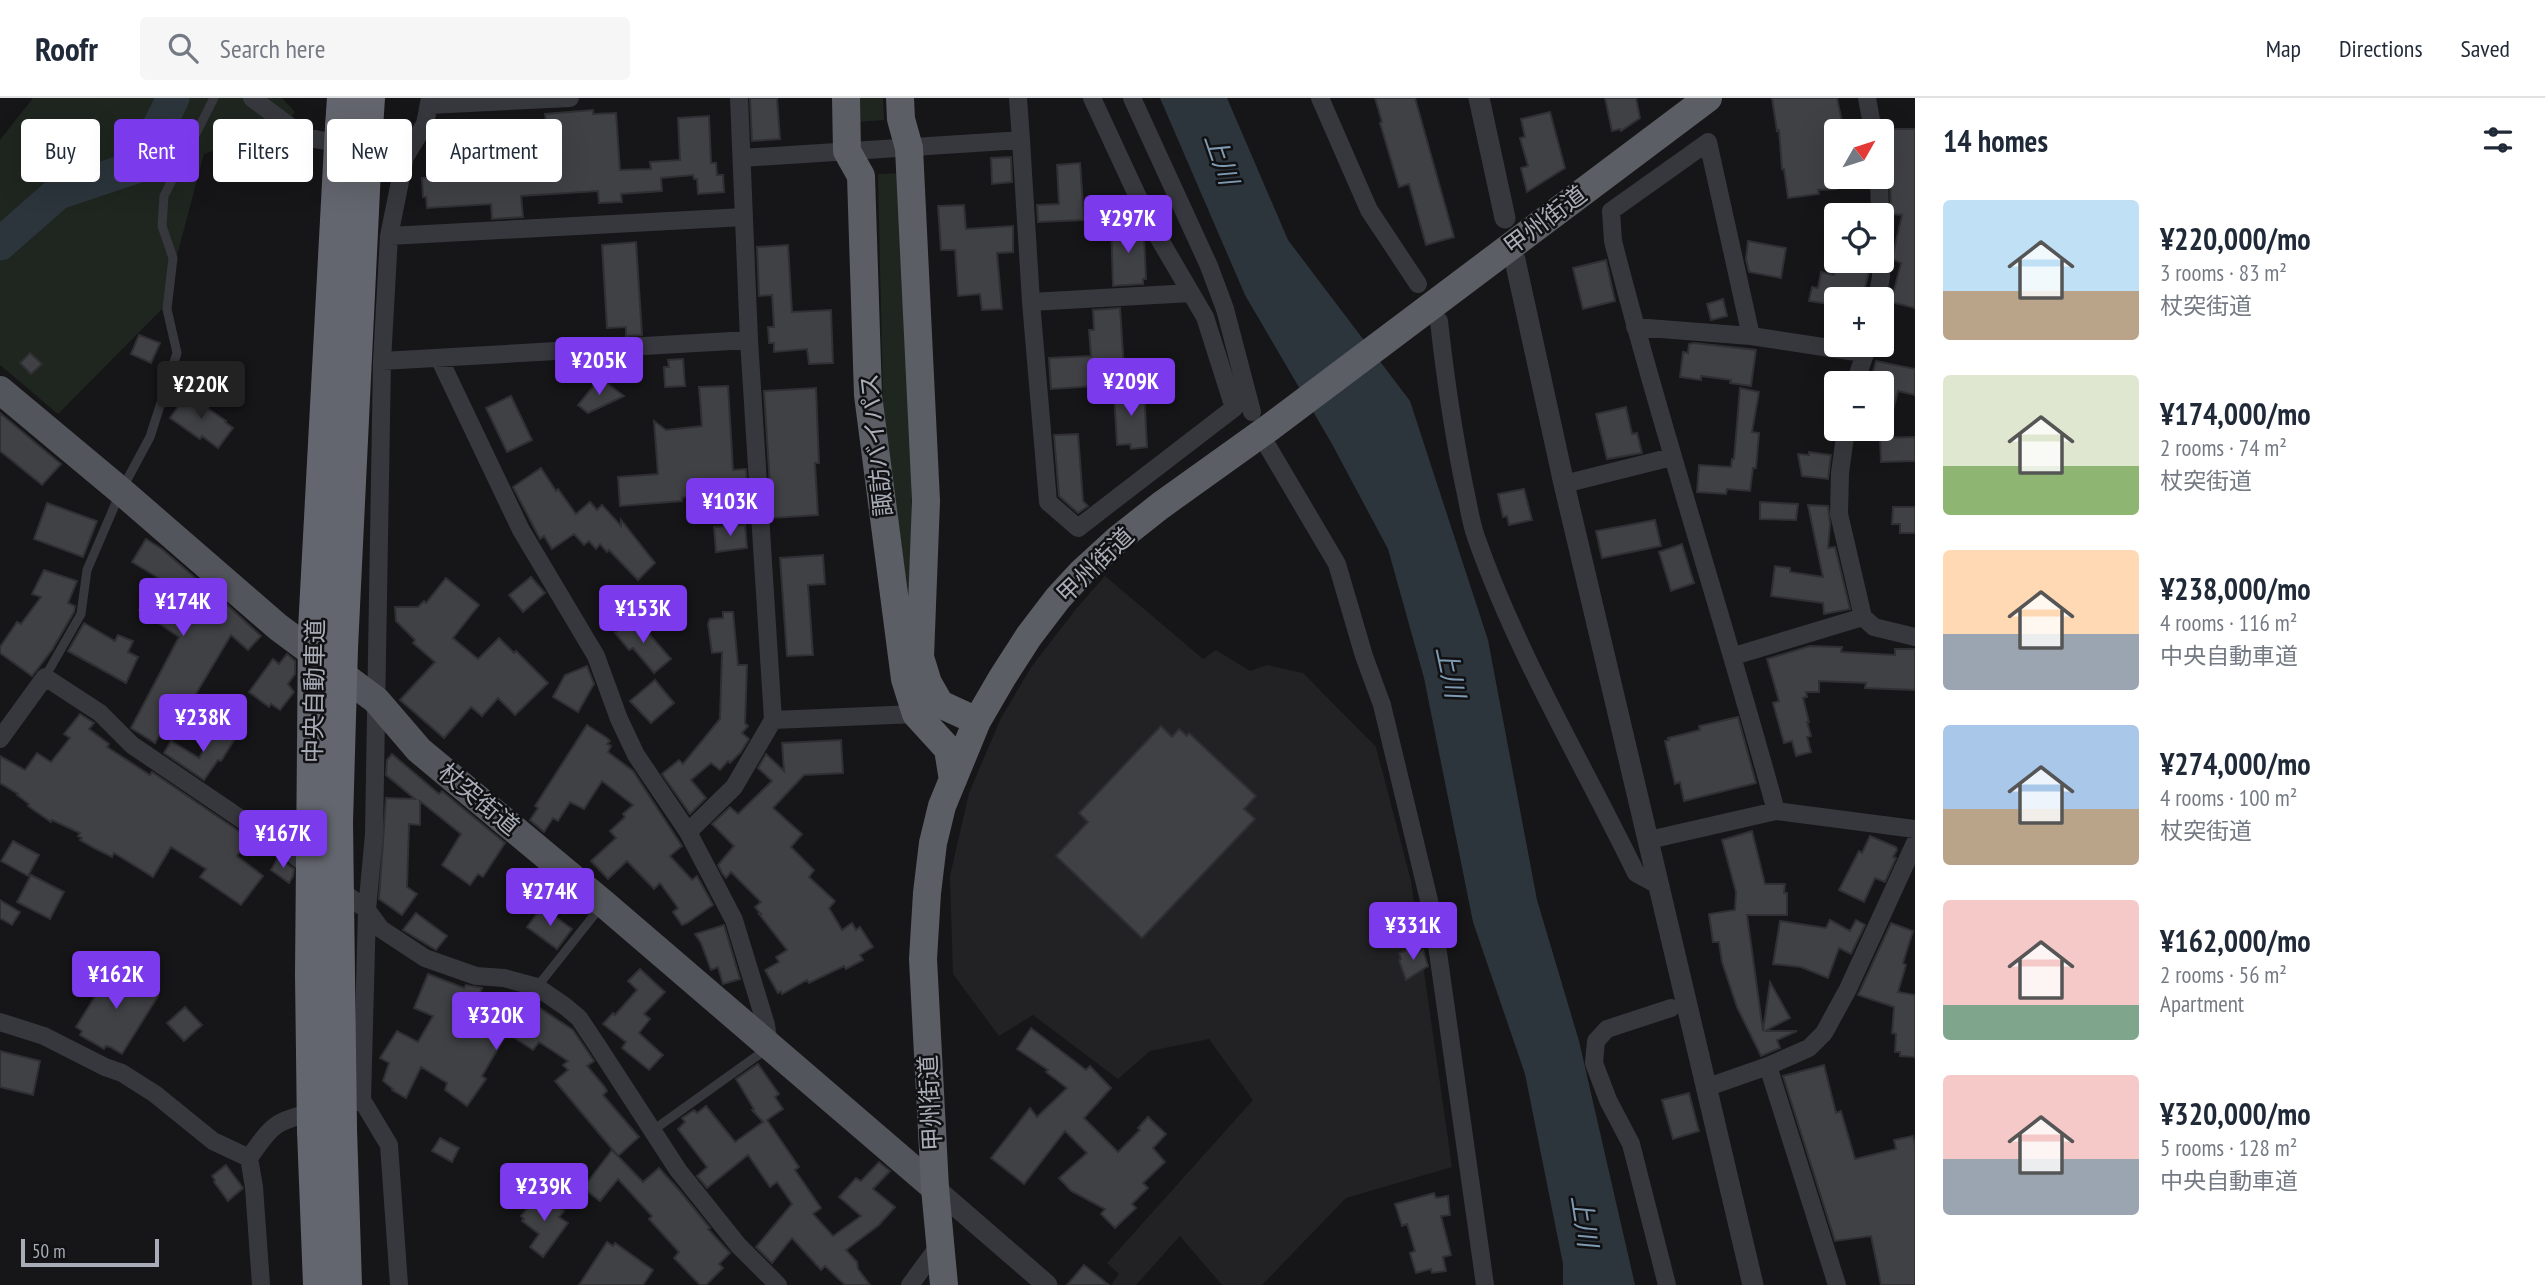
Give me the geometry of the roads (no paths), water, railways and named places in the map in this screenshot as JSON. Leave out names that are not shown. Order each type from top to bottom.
[{"type":"highway","name":"諏訪バイパス","points":[[846,98],[847,151],[860,177],[868,395],[905,679],[916,714],[948,749],[953,780]]},
{"type":"highway","name":"諏訪バイパス","points":[[900,98],[901,119],[909,148],[926,501],[920,657],[928,683],[940,704],[977,721]]},
{"type":"highway","name":"甲州街道","points":[[944,1285],[935,1188],[923,959],[933,843],[942,806],[977,721],[1029,636],[1082,572],[1160,506],[1708,98]]},
{"type":"highway","name":"中央自動車道","points":[[319,1285],[337,822],[355,113]]},
{"type":"highway","name":"中央自動車道","points":[[327,1130],[346,1285]]},
{"type":"main road","name":"杖突街道","points":[[0,390],[278,626],[376,701],[419,750],[603,903],[935,1188]]},
{"type":"street","points":[[252,98],[292,128],[310,138],[327,141]]},
{"type":"street","points":[[412,145],[425,124],[430,101],[570,98]]},
{"type":"street","points":[[688,832],[734,787],[773,720],[749,340],[738,98]]},
{"type":"street","points":[[1018,98],[1031,302],[1048,502],[1078,528],[1234,408],[1205,317],[1150,223],[1092,98]]},
{"type":"street","points":[[1132,98],[1209,266],[1263,429],[1337,564],[1364,656],[1382,705],[1433,917],[1485,1285]]},
{"type":"street","points":[[1320,98],[1369,210],[1418,284]]},
{"type":"street","points":[[1479,98],[1505,218]]},
{"type":"street","points":[[1867,98],[1871,119]]},
{"type":"street","points":[[742,158],[1021,140]]},
{"type":"street","points":[[1751,336],[1708,142],[1611,211],[1614,241],[1635,327],[1734,656],[1776,811]]},
{"type":"street","points":[[399,1285],[389,1145],[362,1100],[367,910],[374,834],[382,361],[389,236],[400,182]]},
{"type":"street","points":[[389,236],[744,217]]},
{"type":"street","points":[[1516,260],[1564,484],[1753,1285]]},
{"type":"street","points":[[1031,302],[1191,293]]},
{"type":"street","points":[[1439,321],[1460,465],[1475,534],[1490,573],[1516,636],[1636,873],[1658,885]]},
{"type":"street","points":[[1635,327],[1824,344]]},
{"type":"street","points":[[382,361],[749,340]]},
{"type":"street","points":[[439,358],[521,530],[596,656],[619,719],[636,755],[688,832],[734,920],[766,1025],[769,1047]]},
{"type":"street","points":[[1844,441],[1839,514],[1863,617],[1874,627],[1915,637]]},
{"type":"street","points":[[1564,484],[1672,457]]},
{"type":"street","points":[[1734,656],[1863,617]]},
{"type":"street","points":[[0,739],[45,677],[100,713],[132,745],[269,838],[367,910],[381,929],[425,958],[476,976],[505,978],[537,987],[579,1018],[678,1170],[738,1245],[778,1285]]},
{"type":"street","points":[[773,720],[916,714]]},
{"type":"street","points":[[1649,840],[1776,811],[1915,830]]},
{"type":"street","points":[[1705,1088],[1810,1048],[1824,1033],[1848,989],[1915,843]]},
{"type":"street","points":[[1667,1285],[1631,1144],[1608,1101],[1594,1063],[1596,1041],[1608,1029],[1671,1008]]},
{"type":"street","points":[[0,1023],[44,1036],[122,1073],[155,1094],[213,1141],[249,1158]]},
{"type":"street","points":[[1768,1066],[1837,1285]]},
{"type":"street","points":[[261,1285],[254,1187],[249,1158],[269,1130],[281,1121],[362,1100]]},
{"type":"street","points":[[935,1188],[1047,1285]]},
{"type":"street","points":[[910,1285],[941,1243]]},
{"type":"lane","points":[[45,677],[80,614],[87,570],[121,491],[150,437],[177,354],[167,309],[173,258],[162,226],[164,196],[214,98]]},
{"type":"lane","points":[[537,987],[603,903]]},
{"type":"lane","points":[[652,1131],[769,1047]]},
{"type":"water","name":"上川","points":[[1160,98],[1227,98],[1288,240],[1410,401],[1488,640],[1537,900],[1579,1041],[1635,1285],[1563,1285],[1563,1264],[1525,1074],[1473,922],[1424,678],[1388,549],[1332,444],[1245,295]]},
{"type":"waterway","points":[[0,244],[58,193],[139,166],[173,98]]}]
